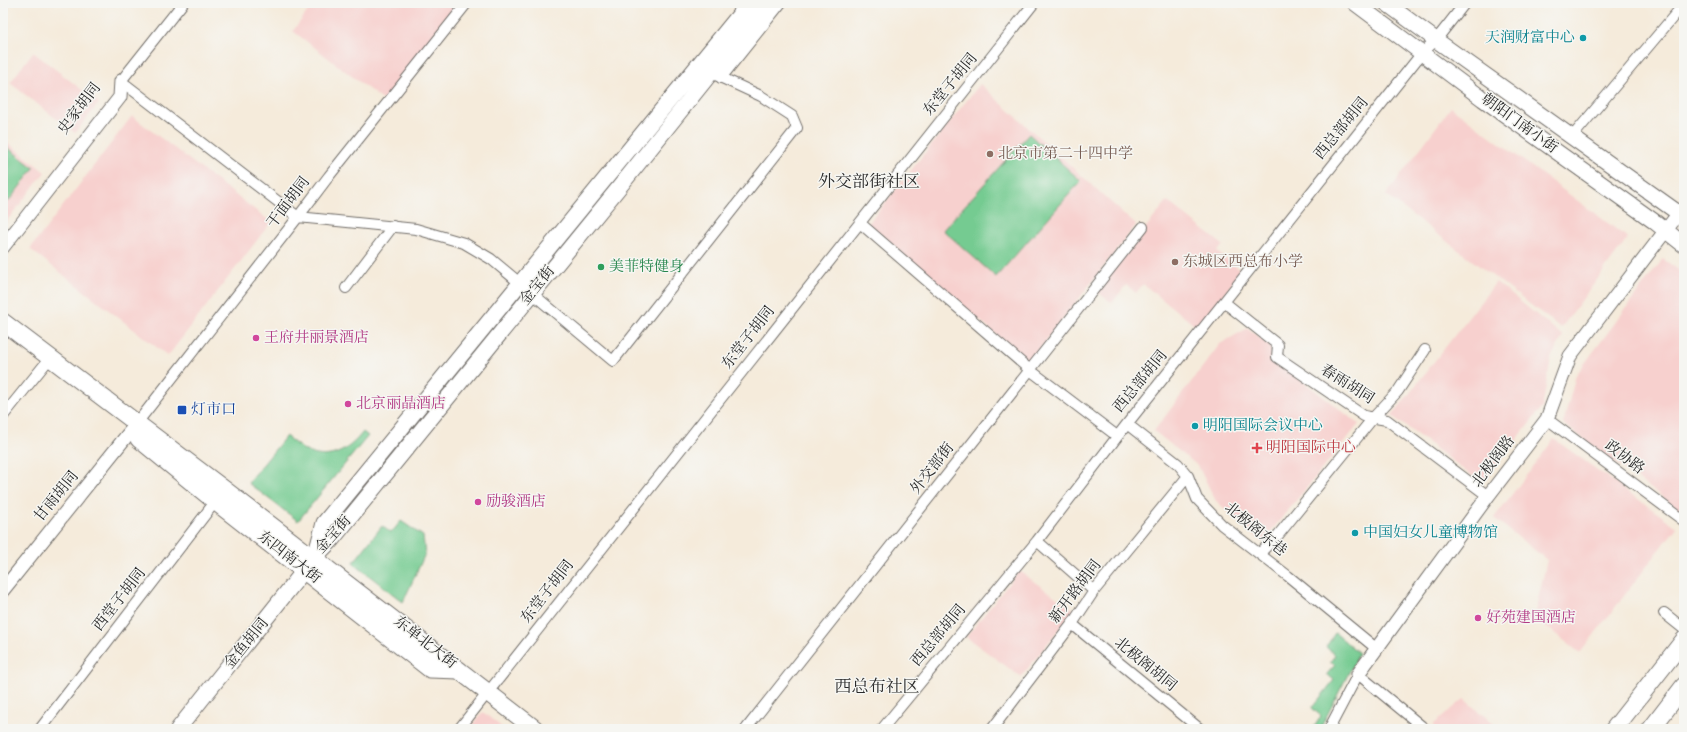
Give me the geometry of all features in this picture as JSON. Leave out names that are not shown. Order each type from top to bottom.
[{"type":"main road","name":"金宝街","points":[[710,72],[749,3]]},
{"type":"main road","name":"金宝街","points":[[310,564],[324,523],[527,289],[767,3]]},
{"type":"main road","name":"朝阳门南小街","points":[[1355,3],[1666,230],[1684,245]]},
{"type":"main road","name":"朝阳门南小街","points":[[1386,3],[1682,215]]},
{"type":"main road","name":"东四南大街","points":[[3,322],[137,423],[220,496],[310,564]]},
{"type":"main road","name":"东单北大街","points":[[310,564],[459,670],[535,729]]},
{"type":"main road","name":"金鱼胡同","points":[[178,729],[310,564]]},
{"type":"main road","points":[[1614,729],[1684,640]]},
{"type":"main road","points":[[1651,729],[1684,686]]},
{"type":"street","name":"史家胡同","points":[[3,236],[121,81],[183,3]]},
{"type":"street","name":"干面胡同","points":[[137,423],[334,169],[467,3]]},
{"type":"street","points":[[121,81],[298,217],[416,229],[464,243],[491,259],[613,361],[797,128],[792,116],[761,96],[710,72],[781,3]]},
{"type":"street","name":"东堂子胡同","points":[[459,729],[1034,3]]},
{"type":"street","name":"西总部胡同","points":[[882,729],[1037,541],[1117,436],[1422,53],[1436,40],[1465,3]]},
{"type":"street","points":[[1572,137],[1684,4]]},
{"type":"street","points":[[3,247],[120,97],[121,81]]},
{"type":"street","name":"北极阁路","points":[[1329,729],[1358,674],[1488,496],[1547,419],[1570,356],[1666,230],[1682,215]]},
{"type":"street","points":[[860,223],[1030,370],[1117,436]]},
{"type":"street","points":[[346,288],[393,226]]},
{"type":"street","name":"外交部街","points":[[746,729],[1143,227]]},
{"type":"street","name":"春雨胡同","points":[[1224,302],[1278,345],[1277,357],[1364,416],[1387,420],[1488,496]]},
{"type":"street","points":[[1259,554],[1279,534],[1373,418],[1398,391],[1425,350]]},
{"type":"street","points":[[3,416],[50,358]]},
{"type":"street","name":"政协路","points":[[1547,419],[1684,522]]},
{"type":"street","name":"甘雨胡同","points":[[3,590],[137,423]]},
{"type":"street","name":"北极阁东巷","points":[[1127,424],[1178,464],[1188,476],[1197,499],[1222,525],[1288,576],[1376,649]]},
{"type":"street","name":"新开路胡同","points":[[992,729],[1072,624],[1094,591],[1188,476]]},
{"type":"street","name":"西堂子胡同","points":[[40,729],[220,496]]},
{"type":"street","points":[[1037,541],[1094,591]]},
{"type":"street","points":[[1664,613],[1684,630]]},
{"type":"street","name":"北极阁胡同","points":[[1072,624],[1200,729]]},
{"type":"street","points":[[1358,674],[1425,729]]},
{"type":"shaded area","points":[[314,3],[460,3],[384,101],[293,31]]},
{"type":"shaded area","points":[[33,52],[99,103],[75,133],[10,83]]},
{"type":"shaded area","name":"北京市第二十四中学","points":[[980,84],[1136,225],[1029,363],[868,224]]},
{"type":"shaded area","points":[[1451,107],[1628,238],[1561,328],[1386,195]]},
{"type":"shaded area","points":[[132,116],[271,222],[168,356],[30,249]]},
{"type":"shaded area","points":[[3,139],[45,172],[3,226]]},
{"type":"shaded area","name":"东城区西总布小学","points":[[1167,201],[1223,245],[1217,252],[1242,271],[1198,328],[1143,284],[1136,293],[1126,285],[1112,303],[1096,291]]},
{"type":"shaded area","points":[[1663,259],[1684,274],[1684,513],[1563,424],[1576,375]]},
{"type":"shaded area","points":[[1496,282],[1563,336],[1551,358],[1542,408],[1482,483],[1392,416]]},
{"type":"shaded area","name":"明阳国际中心","points":[[1248,328],[1271,347],[1272,358],[1359,424],[1262,542],[1216,501],[1198,466],[1154,431],[1220,344]]},
{"type":"shaded area","points":[[1554,439],[1677,527],[1580,653],[1534,617],[1547,560],[1494,518]]},
{"type":"shaded area","points":[[1019,571],[1074,610],[1021,677],[966,637]]},
{"type":"shaded area","points":[[1464,699],[1500,729],[1434,729],[1433,725]]},
{"type":"shaded area","points":[[483,712],[504,729],[469,729]]},
{"type":"green space","points":[[1029,134],[1081,181],[996,277],[943,230]]},
{"type":"green space","points":[[3,144],[34,168],[8,202],[3,197]]},
{"type":"green space","points":[[363,432],[368,436],[298,521],[248,483],[286,436],[306,451],[323,456],[338,453],[345,449]]},
{"type":"green space","points":[[401,521],[423,536],[425,554],[403,602],[353,563],[382,526],[391,533]]},
{"type":"green space","points":[[1335,633],[1359,653],[1320,729],[1313,729],[1321,716],[1312,708],[1334,680],[1327,674],[1335,665],[1330,662],[1335,655],[1326,647]]},
{"type":"place","name":"天润财富中心","points":[[1583,38]]},
{"type":"place","name":"北京市第二十四中学","points":[[990,154]]},
{"type":"place","name":"东城区西总布小学","points":[[1175,262]]},
{"type":"place","name":"美菲特健身","points":[[601,267]]},
{"type":"place","name":"王府井丽景酒店","points":[[256,338]]},
{"type":"place","name":"北京丽晶酒店","points":[[348,404]]},
{"type":"place","name":"灯市口","points":[[182,410]]},
{"type":"place","name":"明阳国际会议中心","points":[[1195,426]]},
{"type":"place","name":"明阳国际中心","points":[[1257,448]]},
{"type":"place","name":"励骏酒店","points":[[478,502]]},
{"type":"place","name":"中国妇女儿童博物馆","points":[[1355,533]]},
{"type":"place","name":"好苑建国酒店","points":[[1478,618]]},
{"type":"district","name":"外交部街社区","points":[[869,182]]},
{"type":"district","name":"西总布社区","points":[[877,687]]}]
